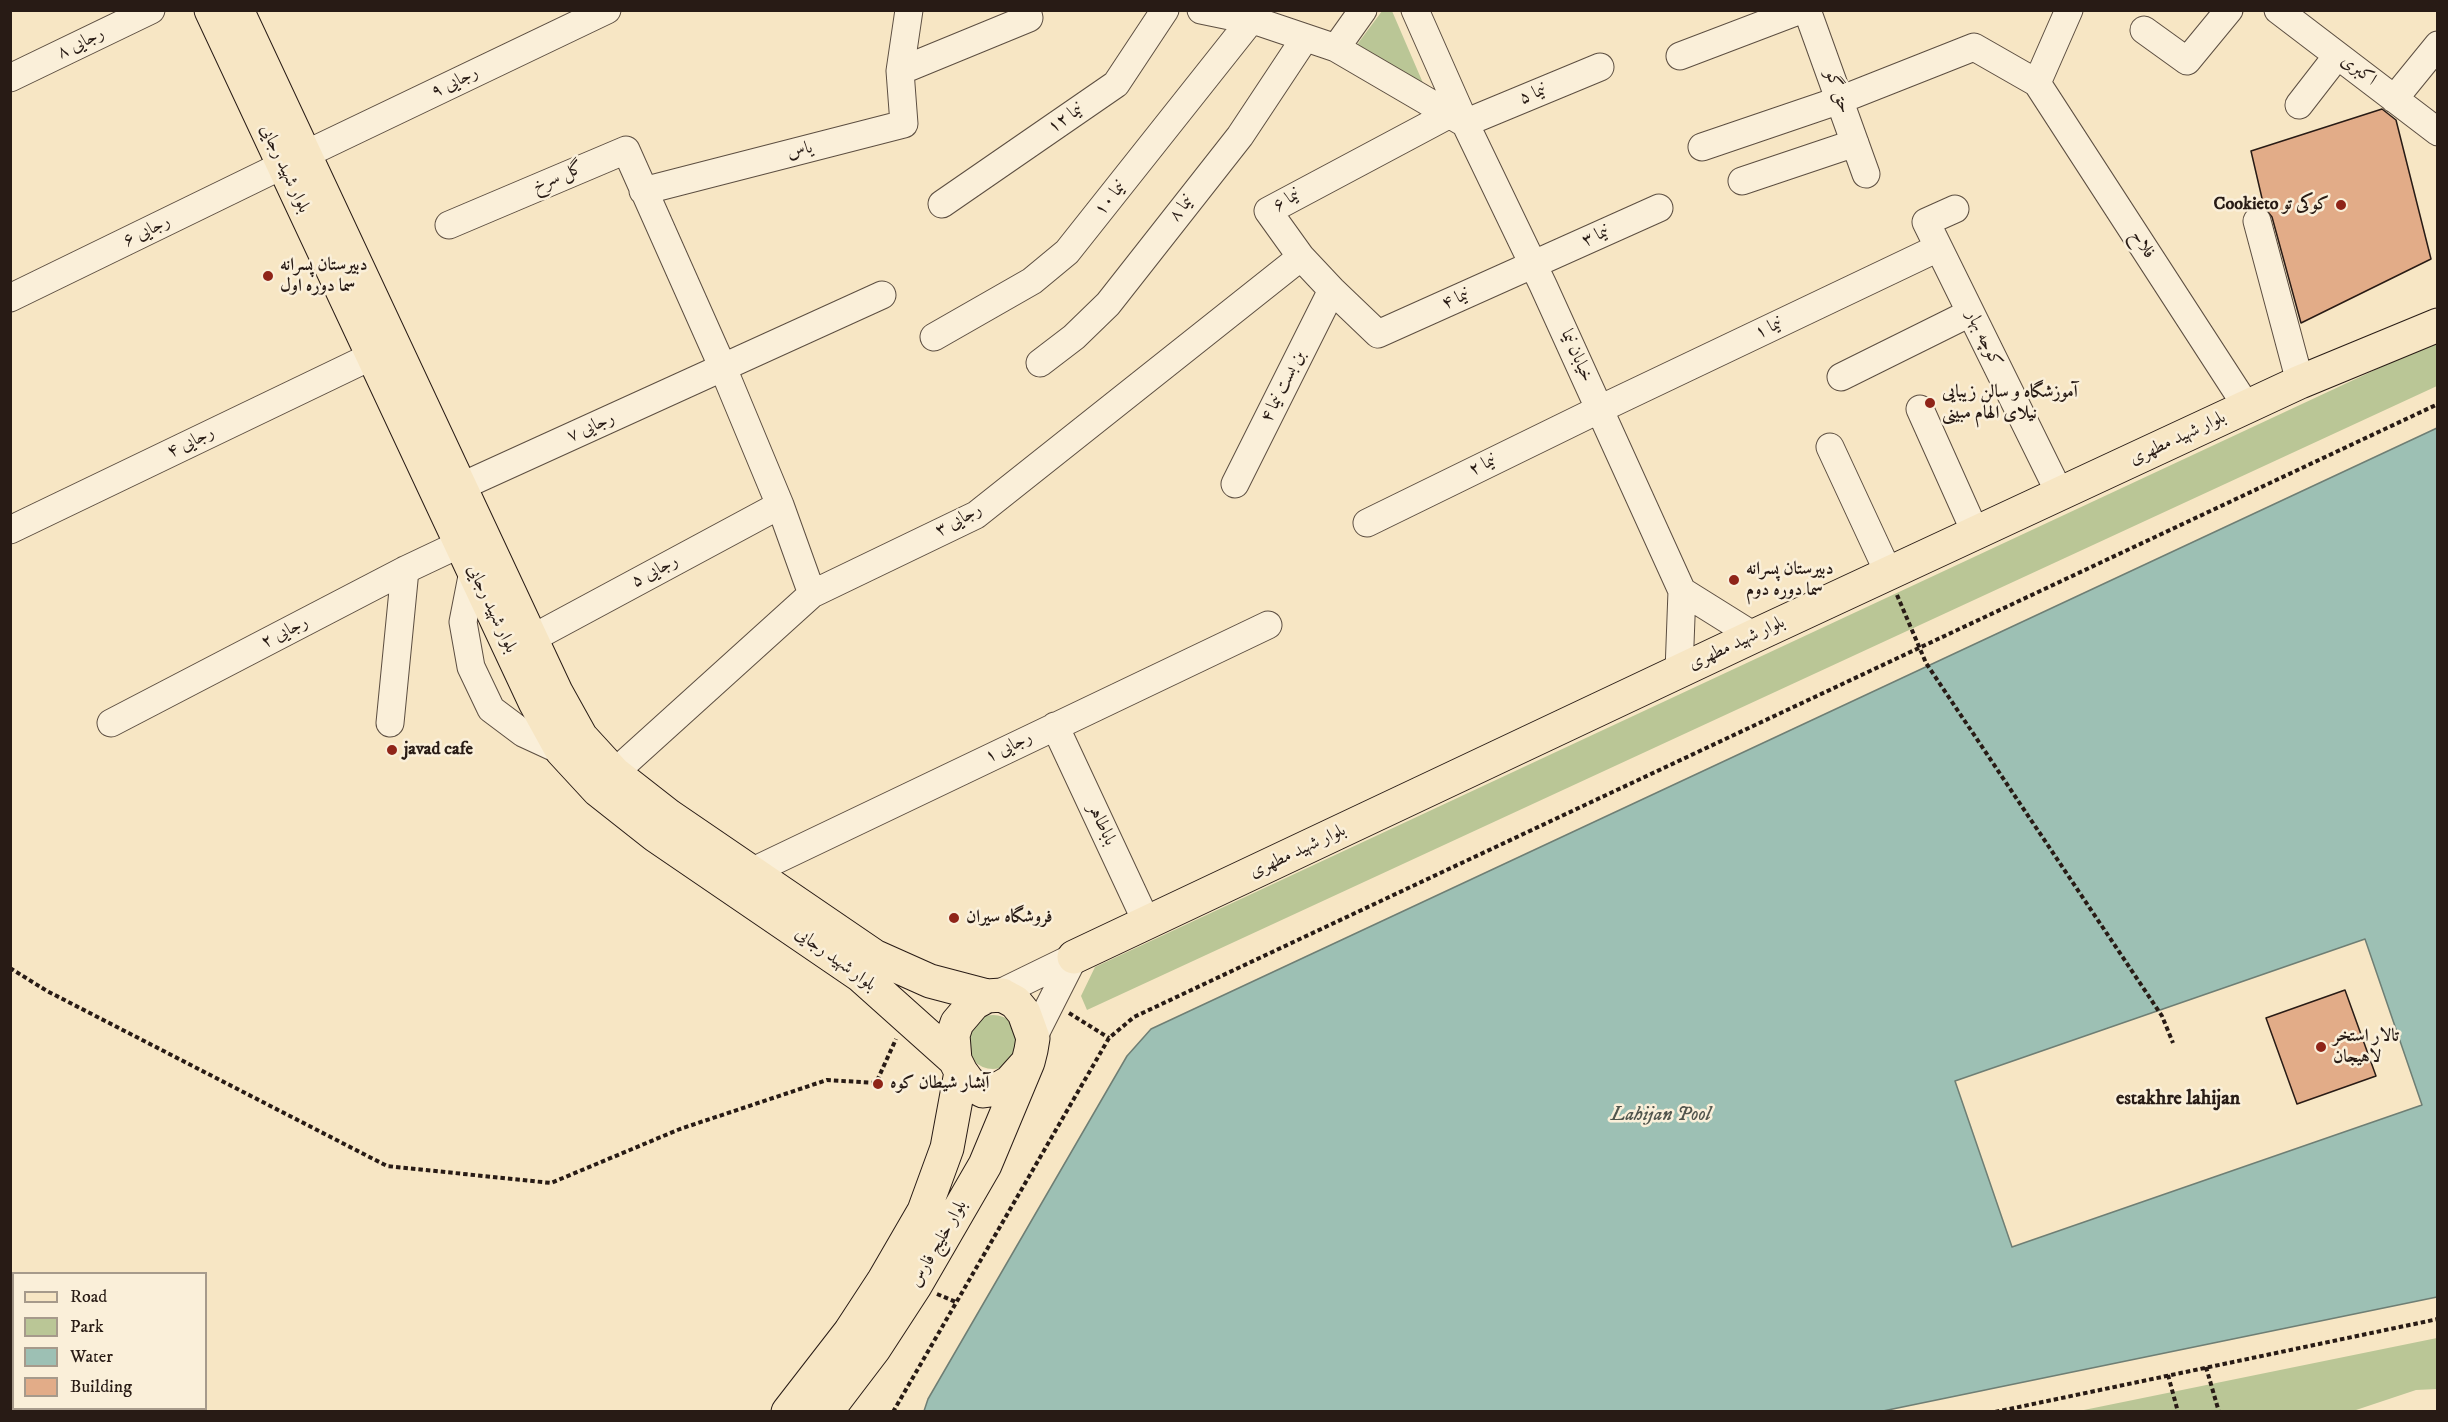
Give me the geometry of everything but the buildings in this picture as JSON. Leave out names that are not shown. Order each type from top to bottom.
[{"type":"main road","name":"بلوار شهید رجایی","points":[[211,10],[293,160],[460,487],[472,550],[531,639],[556,692],[581,737],[614,773],[669,816],[874,956],[930,981],[991,996]]},
{"type":"main road","name":"بلوار شهید رجایی","points":[[237,10],[293,160],[372,356],[472,550],[535,702],[562,751],[598,790],[655,835],[860,975],[907,1015],[958,1066]]},
{"type":"main road","name":"بلوار شهید مطهری","points":[[1074,957],[1679,671],[2300,382],[2438,325]]},
{"type":"main road","points":[[1002,994],[1016,1002],[1024,1013],[1030,1050],[1020,1073],[998,1089],[983,1091],[969,1083],[958,1066],[952,1047],[957,1023],[974,1004],[991,996],[1002,994]]},
{"type":"main road","name":"بلوار خلیج فارس","points":[[826,1412],[874,1349],[915,1286],[985,1164],[1030,1050]]},
{"type":"main road","name":"بلوار خلیج فارس","points":[[788,1412],[850,1332],[884,1280],[924,1211],[947,1148],[958,1066]]},
{"type":"street","name":"رجایی ۸","points":[[10,78],[151,10]]},
{"type":"street","name":"رجایی ۹","points":[[293,160],[607,10]]},
{"type":"street","points":[[900,71],[909,10]]},
{"type":"street","name":"نیما ۱۲","points":[[942,204],[1116,84],[1165,10]]},
{"type":"street","points":[[1201,10],[1259,18],[1305,38],[1336,48],[1458,118]]},
{"type":"street","points":[[1336,48],[1363,10]]},
{"type":"street","name":"خیابان نیما","points":[[1415,10],[1458,118],[1533,265],[1682,591],[1679,671]]},
{"type":"street","points":[[1680,56],[1801,10]]},
{"type":"street","name":"حق گو","points":[[1807,10],[1866,174]]},
{"type":"street","points":[[1702,147],[1840,100],[1974,47],[2037,83],[2069,10]]},
{"type":"street","points":[[2145,30],[2187,61],[2229,10]]},
{"type":"street","name":"اکبری","points":[[2278,10],[2438,132]]},
{"type":"street","points":[[900,71],[1028,14]]},
{"type":"street","name":"نیما ۱۰","points":[[934,337],[1032,281],[1067,252],[1259,18]]},
{"type":"street","name":"نیما ۸","points":[[1040,363],[1074,337],[1108,304],[1240,136],[1305,38]]},
{"type":"street","points":[[2394,99],[2438,45]]},
{"type":"street","points":[[2299,105],[2337,56]]},
{"type":"street","name":"نیما ۵","points":[[1458,118],[1600,67]]},
{"type":"street","name":"یاس","points":[[643,191],[904,124],[900,71]]},
{"type":"street","name":"فلاح","points":[[2037,83],[2247,407]]},
{"type":"street","name":"نیما ۶","points":[[1378,334],[1301,257],[1268,211],[1458,118]]},
{"type":"street","points":[[1742,181],[1855,143]]},
{"type":"street","name":"گل سرخ","points":[[448,225],[626,150],[643,191]]},
{"type":"street","name":"رجایی ۶","points":[[10,298],[293,160]]},
{"type":"street","points":[[643,191],[723,369],[780,505],[812,594]]},
{"type":"street","name":"نیما ۳","points":[[1533,265],[1659,208]]},
{"type":"street","name":"کوچه بهار","points":[[1955,209],[1926,222],[2060,494]]},
{"type":"street","points":[[2257,221],[2300,382]]},
{"type":"street","name":"نیما ۱","points":[[1599,409],[1938,248]]},
{"type":"street","name":"رجایی ۳","points":[[614,773],[812,594],[976,515],[1301,257]]},
{"type":"street","name":"نیما ۴","points":[[1378,334],[1533,265]]},
{"type":"street","name":"بن بست نیما ۴","points":[[1235,483],[1332,290]]},
{"type":"street","name":"رجایی ۷","points":[[460,487],[882,295]]},
{"type":"street","points":[[1841,377],[1970,313]]},
{"type":"street","name":"رجایی ۴","points":[[10,530],[372,356]]},
{"type":"street","name":"نیما ۲","points":[[1367,523],[1599,409]]},
{"type":"street","points":[[1920,409],[1976,534]]},
{"type":"street","points":[[1830,447],[1889,574]]},
{"type":"street","name":"رجایی ۵","points":[[531,639],[780,505]]},
{"type":"street","points":[[472,550],[463,622],[471,667],[491,709],[523,733],[562,751]]},
{"type":"street","name":"رجایی ۲","points":[[111,723],[405,570],[472,550]]},
{"type":"street","points":[[390,723],[405,570]]},
{"type":"street","points":[[1682,591],[1754,636]]},
{"type":"street","name":"رجایی ۱","points":[[751,872],[1268,625]]},
{"type":"street","name":"باباطاهر","points":[[1056,726],[1147,923]]},
{"type":"street","points":[[991,996],[1074,957]]},
{"type":"street","points":[[1030,1050],[1074,957]]},
{"type":"path","points":[[893,1412],[1109,1038],[1134,1017],[2438,404]]},
{"type":"path","points":[[1889,574],[1926,663],[2162,1016],[2174,1043]]},
{"type":"path","points":[[10,968],[46,991],[387,1166],[551,1184],[680,1129],[827,1080],[876,1083],[907,1015]]},
{"type":"path","points":[[1051,1002],[1109,1038]]},
{"type":"path","points":[[1995,1412],[2438,1319]]},
{"type":"path","points":[[2206,1367],[2219,1412]]},
{"type":"path","points":[[2168,1375],[2178,1412]]},
{"type":"green space","points":[[1382,11],[1392,11],[1423,83],[1356,46]]},
{"type":"green space","points":[[2437,341],[2437,386],[1087,1010],[1081,996],[1095,967]]},
{"type":"green space","points":[[993,1015],[1003,1017],[1012,1023],[1018,1032],[1020,1042],[1018,1052],[1012,1061],[1003,1067],[993,1069],[983,1067],[974,1061],[968,1052],[966,1042],[968,1032],[974,1023],[983,1017]]},
{"type":"green space","points":[[2437,1338],[2437,1389],[2416,1390],[2353,1411],[2079,1411]]},
{"type":"water","name":"Lahijan Pool","points":[[2437,428],[2437,1297],[1883,1411],[924,1411],[928,1399],[1127,1056],[1151,1029]],"holes":[[[2365,939],[2422,1105],[2012,1247],[1955,1081]]]},
{"type":"place","name":"Cookieto کوکی تو","points":[[2341,205]]},
{"type":"place","name":"دبیرستان پسرانه سما دوره اول","points":[[268,276]]},
{"type":"place","name":"آموزشگاه و سالن زیبایی نیلای الهام مبینی","points":[[1930,403]]},
{"type":"place","name":"دبیرستان پسرانه سما دوره دوم","points":[[1734,580]]},
{"type":"place","name":"javad cafe","points":[[392,750]]},
{"type":"place","name":"فروشگاه سیران","points":[[954,918]]},
{"type":"place","name":"تالار استخر لاهیجان","points":[[2321,1047]]},
{"type":"place","name":"آبشار شیطان کوه","points":[[878,1084]]},
{"type":"district","name":"estakhre lahijan","points":[[2178,1100]]}]
